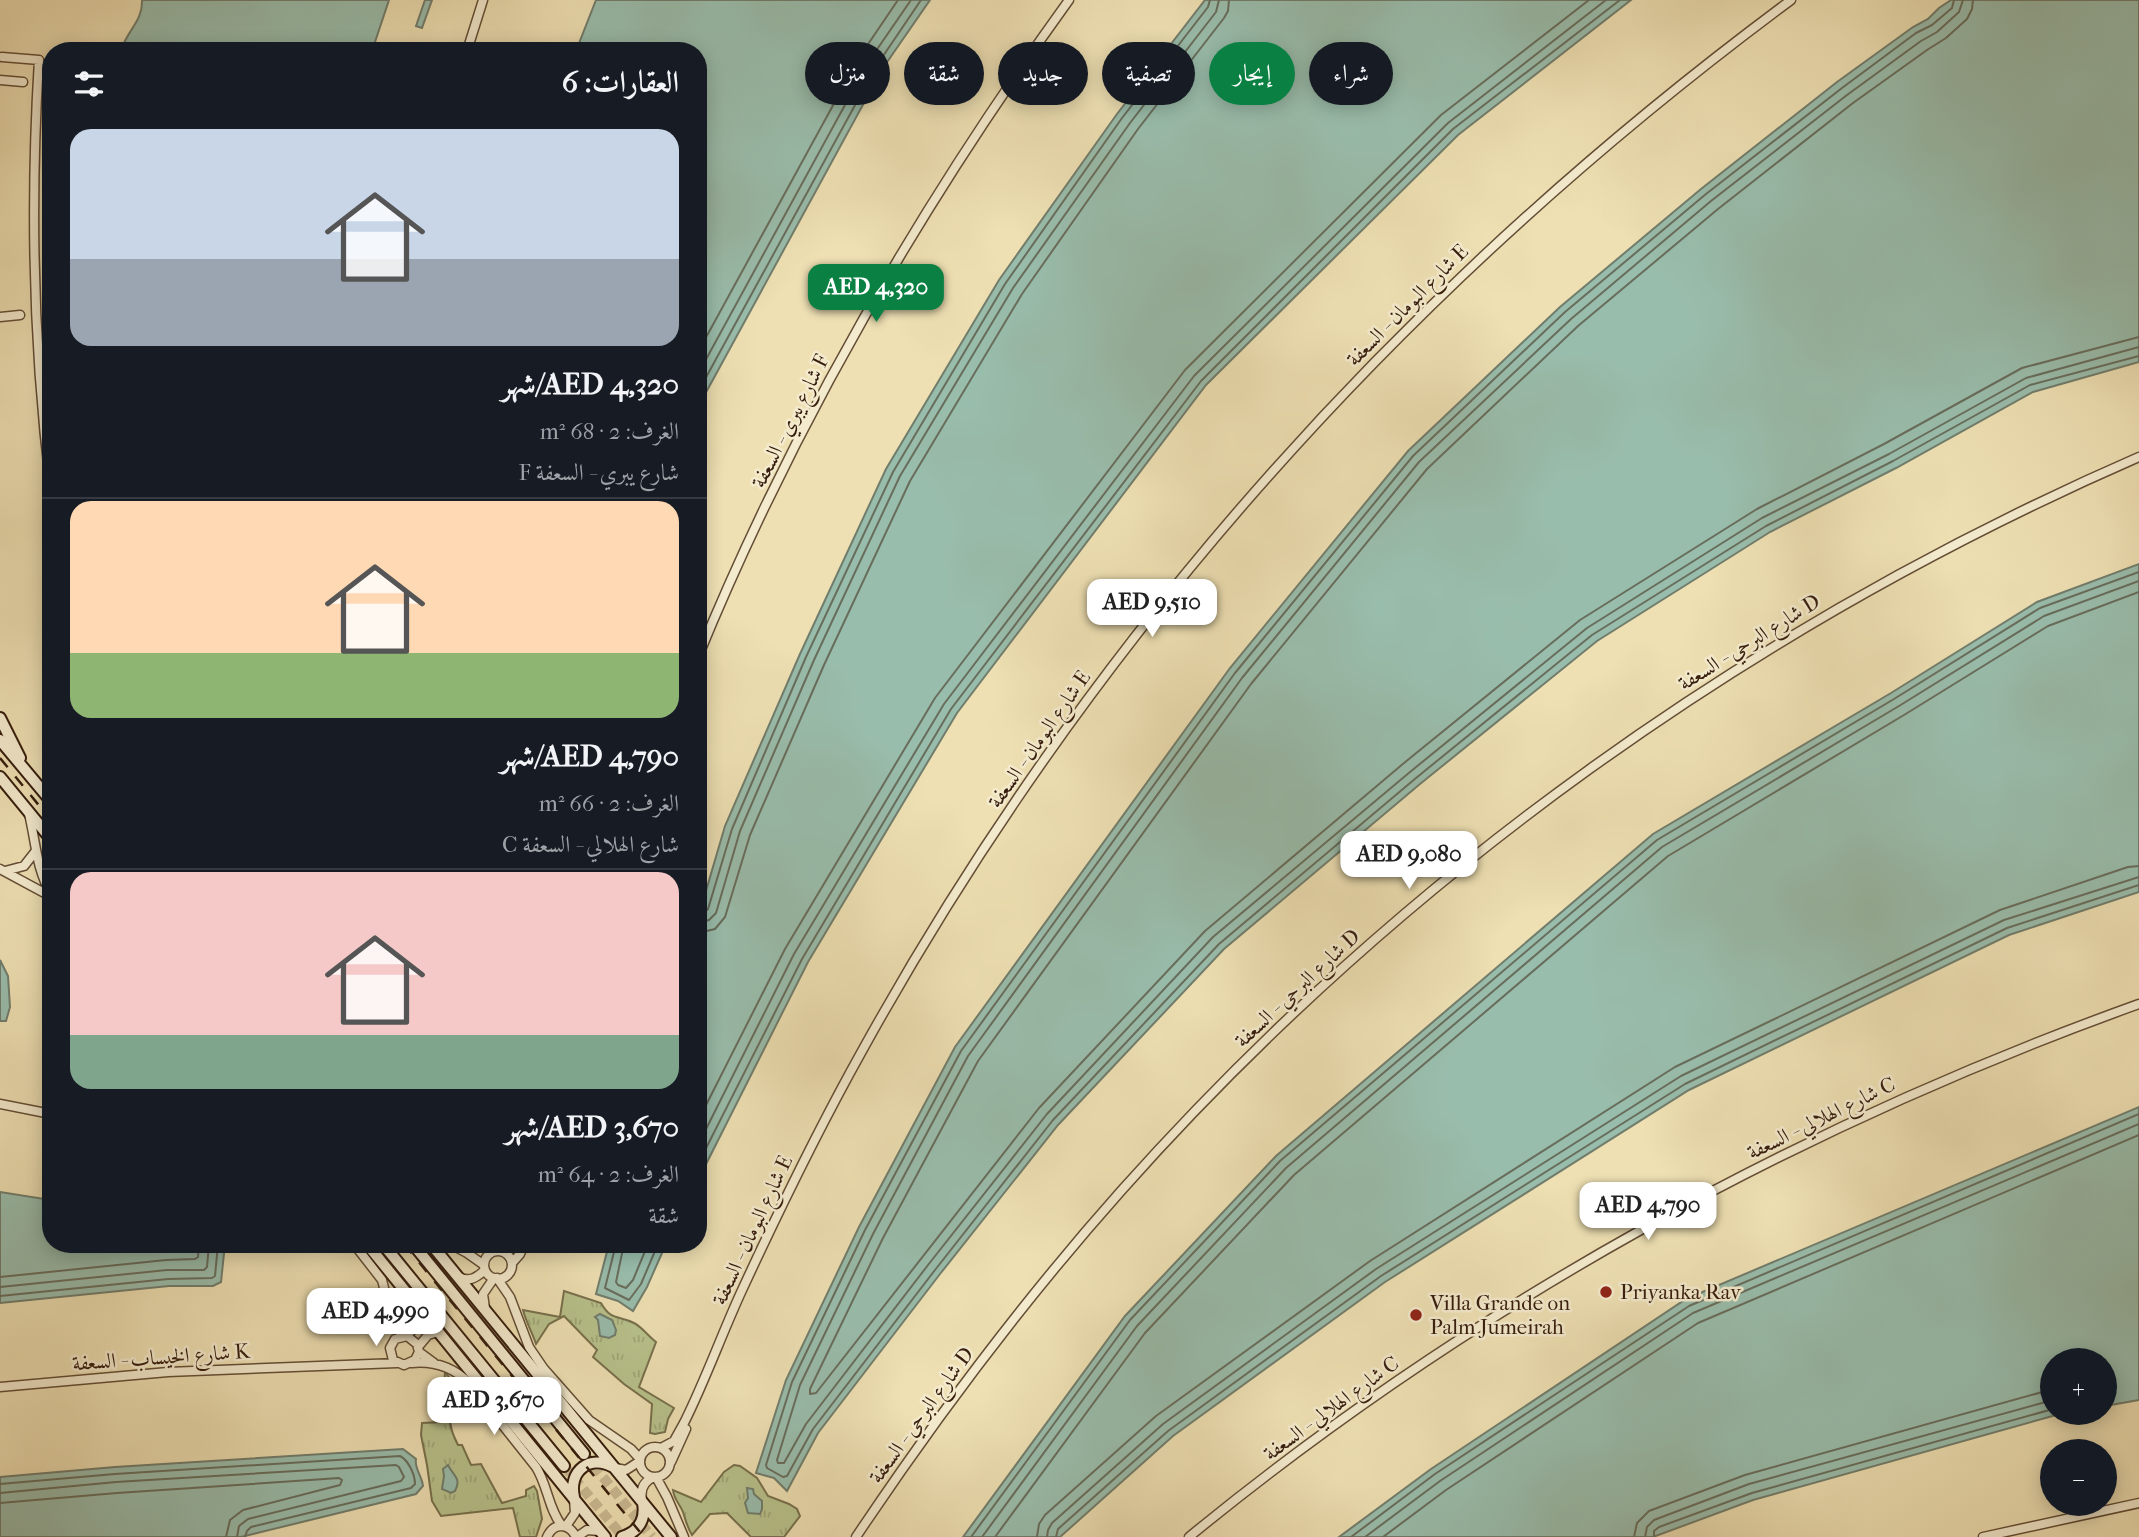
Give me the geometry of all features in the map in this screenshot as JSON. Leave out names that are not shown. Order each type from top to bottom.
[{"type":"street","points":[[470,42],[483,0]]},
{"type":"street","name":"شارع يبري - السعفة F","points":[[707,636],[791,454],[853,335],[957,163],[1069,0]]},
{"type":"street","name":"شارع البومان - السعفة E","points":[[661,1448],[674,1441],[688,1416],[769,1231],[876,1027],[930,934],[1003,820],[1121,655],[1276,467],[1434,301],[1533,209],[1636,120],[1791,0]]},
{"type":"street","points":[[2,57],[39,60],[34,166],[34,268],[42,400]]},
{"type":"street","points":[[0,80],[23,82]]},
{"type":"street","points":[[0,317],[20,315]]},
{"type":"street","name":"شارع البرحي - السعفة D","points":[[856,1537],[975,1369],[1046,1279],[1120,1192],[1271,1034],[1407,911],[1496,838],[1588,769],[1760,654],[1930,557],[2139,457]]},
{"type":"street","points":[[0,718],[25,770]]},
{"type":"street","points":[[0,740],[42,790]]},
{"type":"street","points":[[0,777],[42,828]]},
{"type":"street","points":[[0,787],[26,808],[42,875]]},
{"type":"street","points":[[2,870],[24,866],[35,852]]},
{"type":"street","points":[[2,870],[42,890]]},
{"type":"street","name":"شارع الهلالي - السعفة C","points":[[1189,1537],[1315,1440],[1426,1361],[1541,1288],[1659,1219],[1780,1156],[1903,1097],[2139,1003]]},
{"type":"street","points":[[0,1104],[42,1112]]},
{"type":"street","points":[[362,1253],[382,1280],[392,1318],[402,1336],[411,1338],[419,1350],[436,1364]]},
{"type":"street","points":[[373,1253],[603,1534]]},
{"type":"street","points":[[390,1253],[564,1466]]},
{"type":"street","points":[[420,1253],[583,1454]]},
{"type":"street","points":[[438,1253],[671,1537]]},
{"type":"street","points":[[466,1253],[496,1278],[512,1304],[525,1340],[544,1369],[589,1420],[635,1452],[645,1473],[655,1477],[667,1497],[684,1537]]},
{"type":"street","points":[[476,1253],[491,1253]]},
{"type":"street","points":[[457,1276],[470,1279],[485,1267],[486,1258],[491,1253]]},
{"type":"street","points":[[505,1253],[512,1262]]},
{"type":"street","points":[[512,1304],[509,1273],[512,1262],[520,1253]]},
{"type":"street","points":[[490,1317],[483,1298],[485,1290],[496,1278],[509,1273]]},
{"type":"street","points":[[365,1365],[379,1358],[395,1339],[412,1331],[417,1322],[417,1307]]},
{"type":"street","points":[[392,1318],[391,1356],[397,1363],[436,1364],[463,1377],[541,1474],[551,1507],[564,1526],[577,1537],[587,1530],[612,1537]]},
{"type":"street","points":[[412,1363],[428,1335],[438,1332]]},
{"type":"street","name":"شارع الخيساب - السعفة K","points":[[0,1387],[168,1372],[397,1363]]},
{"type":"street","name":"شارع البومان - السعفة E","points":[[668,1467],[685,1433],[688,1416]]},
{"type":"street","points":[[624,1444],[661,1448],[668,1456],[667,1497]]},
{"type":"street","points":[[549,1534],[564,1526],[575,1513],[572,1483],[574,1476],[583,1466],[596,1461],[626,1470],[640,1460],[648,1448]]},
{"type":"street","points":[[622,1537],[632,1533],[641,1523],[644,1510],[641,1490],[646,1482],[668,1467]]},
{"type":"street","points":[[1983,1537],[2139,1503]]},
{"type":"street","points":[[549,1534],[551,1507]]},
{"type":"green space","points":[[564,1291],[601,1303],[612,1315],[637,1325],[656,1342],[639,1387],[674,1408],[665,1432],[650,1433],[652,1404],[593,1357],[597,1350],[564,1316],[549,1324],[536,1344],[523,1310],[560,1317]]},
{"type":"green space","points":[[445,1372],[472,1406],[450,1413],[452,1430],[458,1445],[462,1445],[471,1465],[481,1464],[502,1503],[526,1496],[526,1490],[534,1486],[542,1519],[536,1537],[520,1537],[513,1508],[441,1516],[432,1501],[421,1435],[422,1423],[442,1422]]},
{"type":"green space","points":[[734,1465],[757,1478],[768,1496],[797,1509],[800,1516],[784,1537],[751,1537],[727,1513],[710,1514],[692,1535],[673,1490],[701,1502],[724,1472]]},
{"type":"water","points":[[142,0],[389,0],[375,42],[125,42],[142,8]]},
{"type":"water","points":[[425,0],[432,0],[422,28],[416,26]]},
{"type":"water","points":[[596,0],[930,0],[890,58],[890,42],[805,42],[805,105],[863,105],[707,391],[707,42],[580,42]]},
{"type":"water","points":[[1205,0],[1631,0],[1458,135],[1206,385],[957,713],[808,962],[707,1162],[707,887],[725,826],[800,654],[886,469],[999,280],[1124,105],[1195,105],[1195,42],[1173,42]]},
{"type":"water","points":[[1951,0],[2139,0],[2139,362],[2033,392],[1896,468],[1770,532],[1597,641],[1420,784],[1224,949],[1058,1125],[818,1433],[787,1491],[774,1478],[756,1473],[786,1380],[859,1227],[955,1047],[1230,668],[1408,451],[1560,307],[1701,189],[1837,82]]},
{"type":"water","points":[[2139,564],[2139,892],[2009,935],[1689,1090],[1385,1282],[1173,1436],[1060,1537],[963,1537],[1125,1316],[1276,1156],[1653,834],[1891,693],[2037,602]]},
{"type":"water","points":[[0,960],[8,976],[10,1007],[6,1021],[0,1021]]},
{"type":"water","points":[[2139,1107],[2139,1400],[2117,1404],[2117,1348],[2040,1348],[2040,1420],[1753,1500],[1653,1537],[1339,1537],[1431,1469],[1686,1299]]},
{"type":"water","points":[[0,1192],[42,1199],[42,1253],[224,1253],[221,1282],[213,1286],[169,1286],[0,1303]]},
{"type":"water","points":[[607,1253],[662,1253],[633,1311],[618,1301],[596,1294]]},
{"type":"water","points":[[600,1314],[612,1320],[615,1335],[609,1338],[600,1336],[598,1320],[595,1317]]},
{"type":"water","points":[[403,1449],[416,1459],[423,1486],[416,1494],[241,1537],[0,1537],[0,1477]]},
{"type":"water","points":[[448,1465],[458,1483],[455,1491],[451,1493],[442,1489],[443,1469]]},
{"type":"water","points":[[747,1488],[753,1489],[754,1494],[762,1501],[760,1514],[748,1513],[745,1503],[748,1498]]},
{"type":"tunnel","points":[[584,1454],[652,1537]]},
{"type":"tunnel","points":[[564,1466],[623,1537]]},
{"type":"railway","points":[[0,758],[42,809]]},
{"type":"railway","points":[[411,1253],[644,1537]]},
{"type":"place","name":"Priyanka Rav","points":[[1606,1292]]},
{"type":"place","name":"Villa Grande on Palm Jumeirah","points":[[1416,1315]]}]
